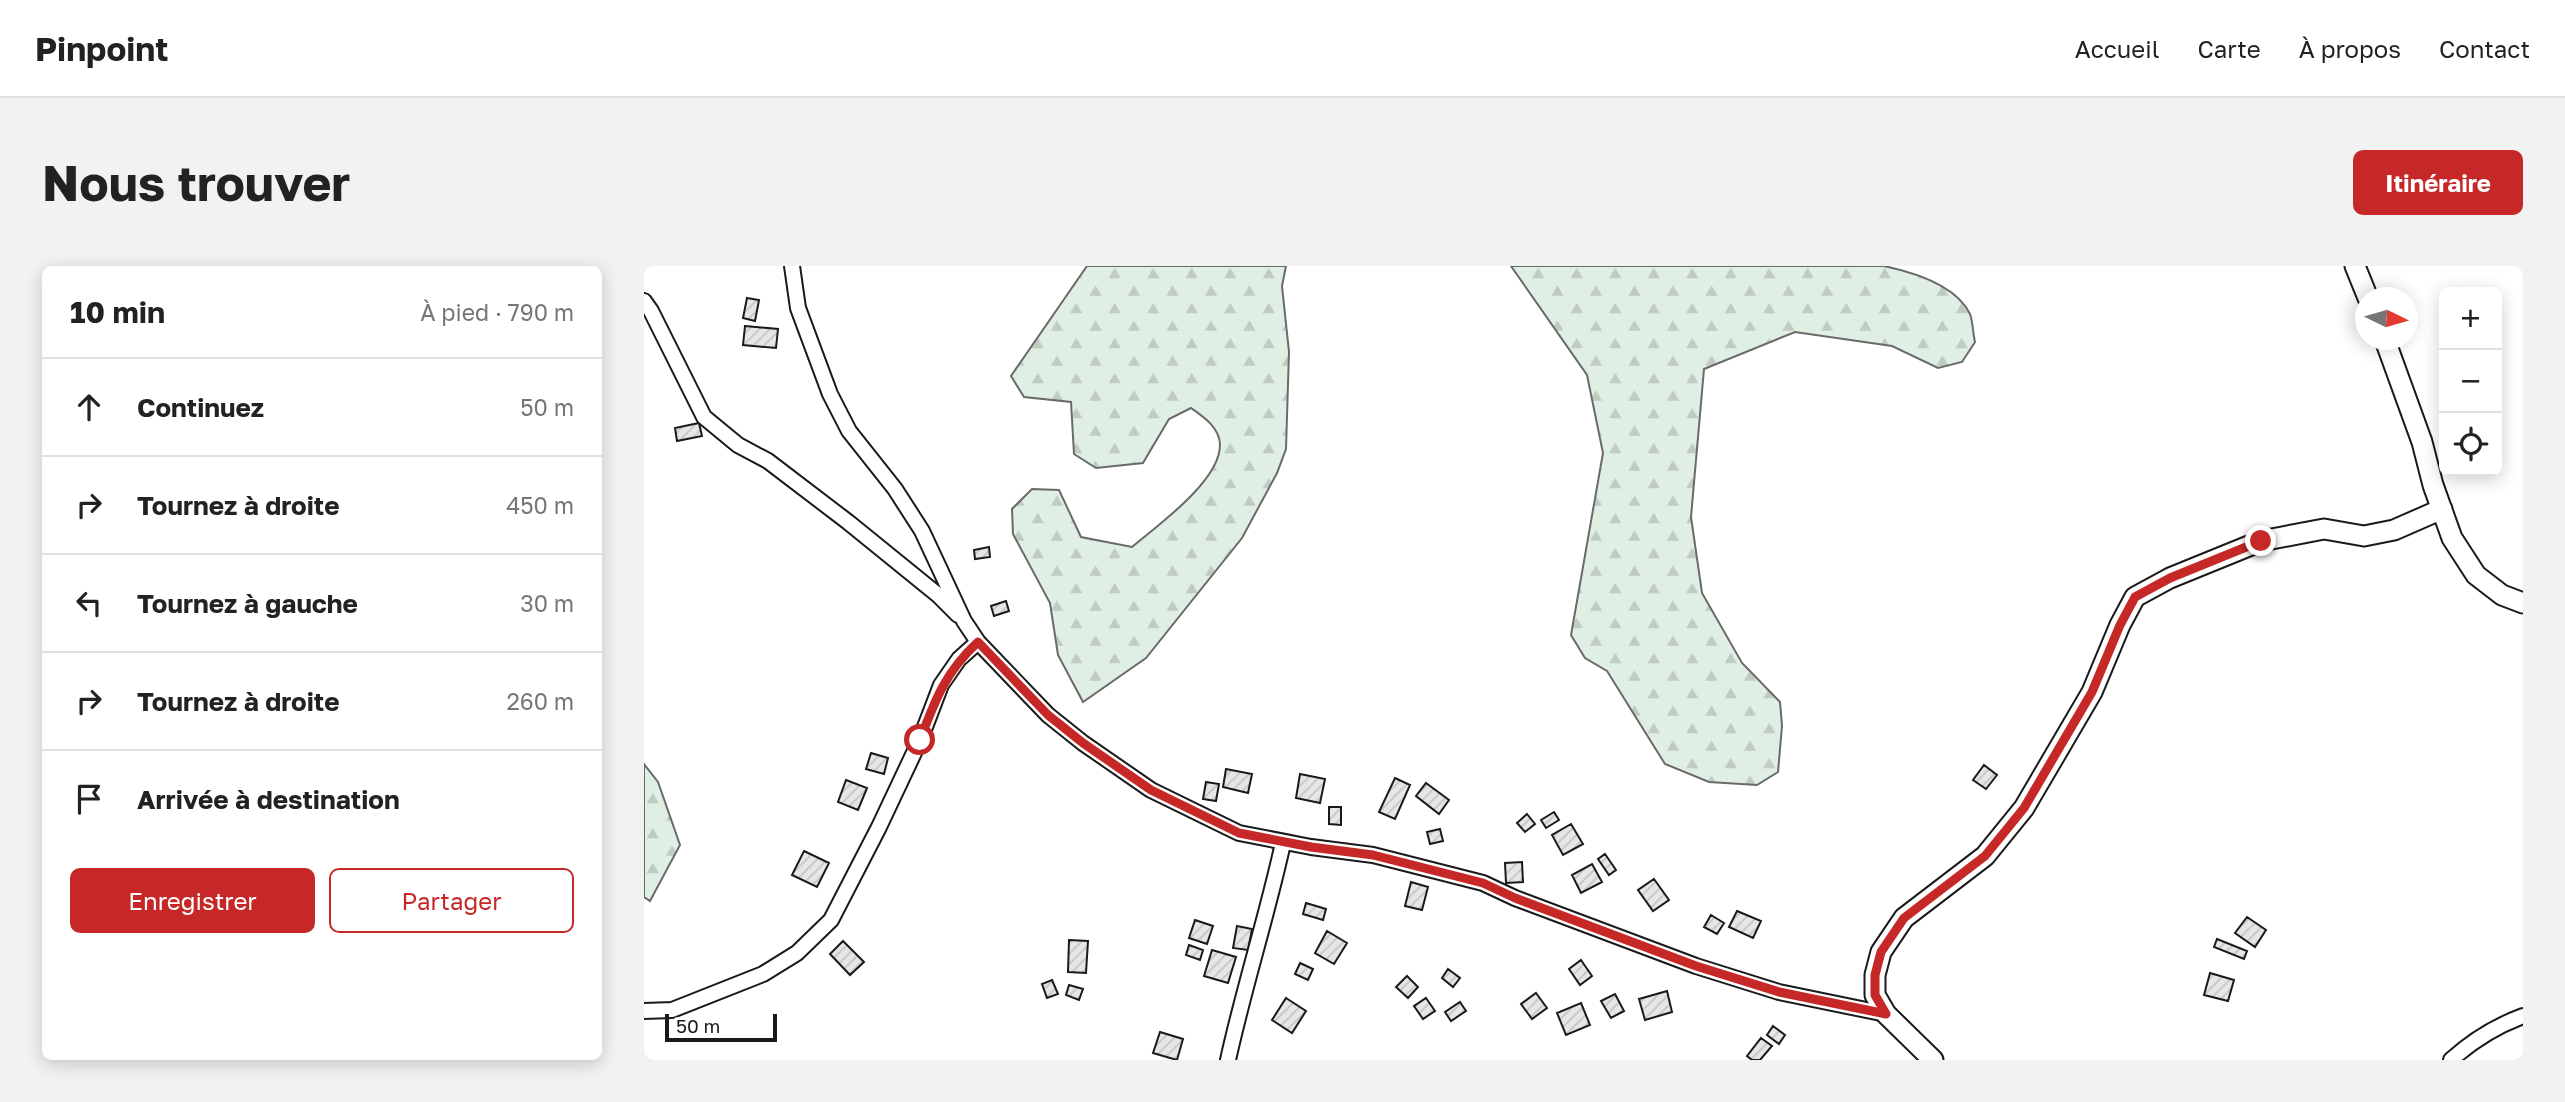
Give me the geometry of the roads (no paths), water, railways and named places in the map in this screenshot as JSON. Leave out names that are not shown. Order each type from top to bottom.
[{"type":"street","points":[[792,266],[798,308],[830,394],[849,431],[895,489],[922,531],[964,621],[978,642],[1048,715],[1151,790],[1239,833],[1373,855],[1483,883],[1515,898],[1696,966],[1779,992],[1886,1014]]},
{"type":"street","points":[[2355,266],[2364,287]]},
{"type":"street","points":[[644,301],[704,417],[738,445],[768,461],[848,522],[938,595],[964,621]]},
{"type":"street","points":[[2389,350],[2422,442],[2452,538],[2476,576],[2502,595],[2523,603]]},
{"type":"street","points":[[1933,1060],[1886,1014],[1875,995],[1875,975],[1881,952],[1904,918],[1985,856],[2024,808],[2092,692],[2120,625],[2135,597],[2170,578],[2261,541],[2324,529],[2364,536],[2394,530],[2442,509]]},
{"type":"street","points":[[644,1011],[672,1010],[763,974],[797,953],[831,920],[920,740],[941,685],[959,659],[978,642]]},
{"type":"street","points":[[1228,1060],[1264,926],[1283,842]]},
{"type":"street","points":[[2451,1060],[2464,1048],[2498,1026],[2523,1016]]}]
